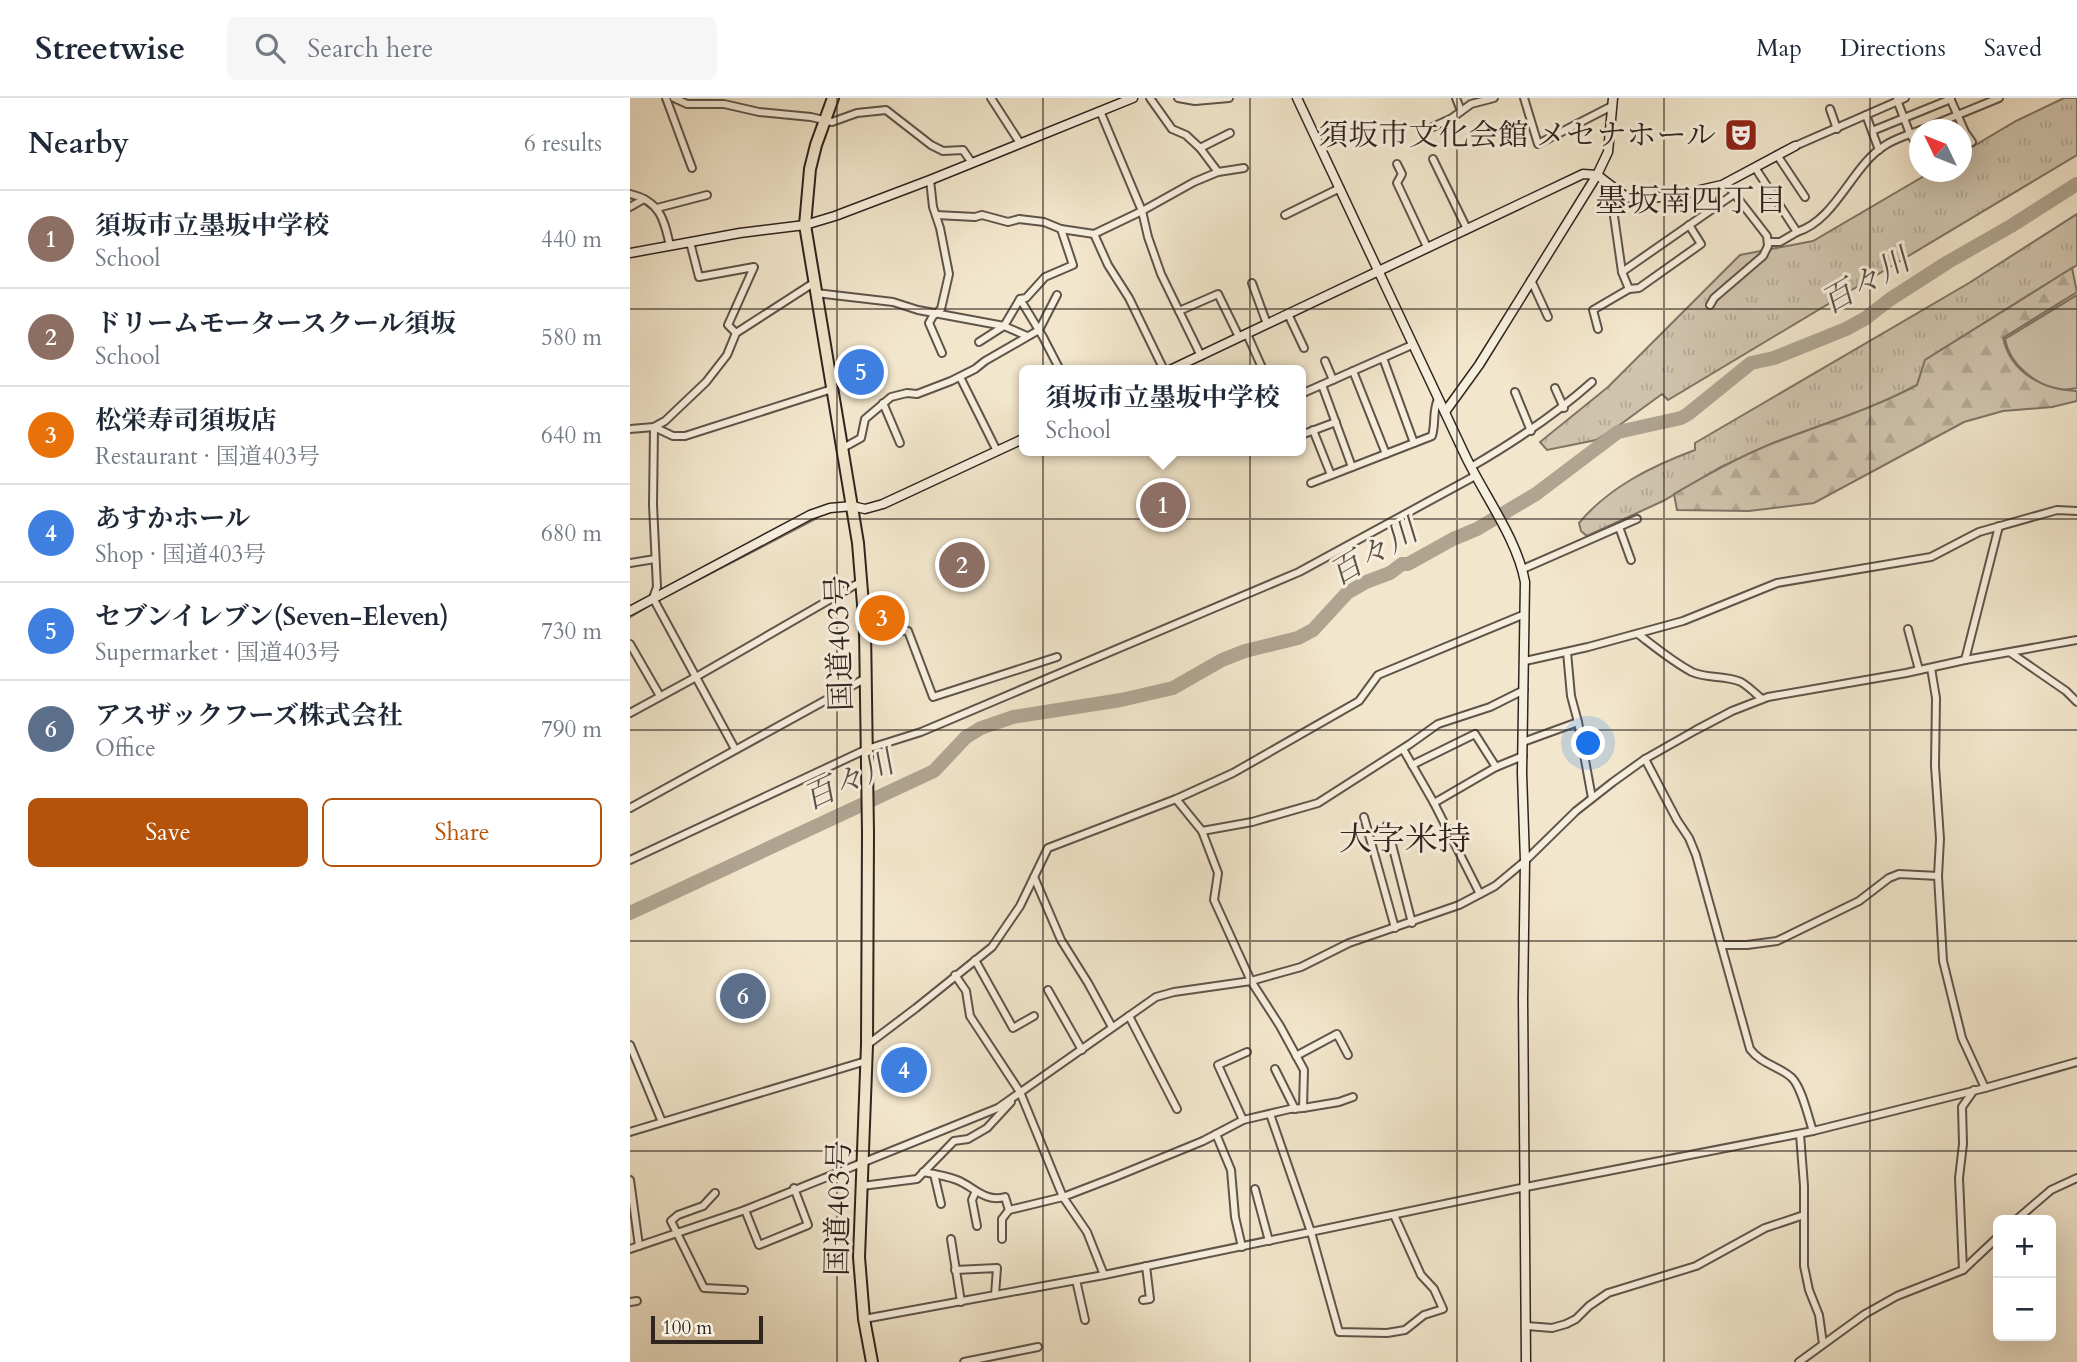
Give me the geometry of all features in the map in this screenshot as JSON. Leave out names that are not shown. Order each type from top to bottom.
[{"type":"highway","name":"国道403号","points":[[833,98],[810,169],[805,225],[858,543],[865,629],[867,1045],[859,1256],[863,1319],[872,1362]]},
{"type":"street","points":[[666,98],[692,168]]},
{"type":"street","points":[[674,98],[687,104],[715,101],[759,112],[811,117],[832,122],[858,113],[886,110],[931,145],[943,150],[963,150],[972,163]]},
{"type":"street","points":[[991,98],[1020,143]]},
{"type":"street","points":[[630,253],[740,233],[805,225],[835,216],[1133,98]]},
{"type":"street","points":[[1150,98],[1172,129],[1186,135],[1200,148],[1218,172]]},
{"type":"street","points":[[1178,98],[1195,101],[1229,98]]},
{"type":"street","points":[[1297,98],[1476,478],[1516,551],[1525,582],[1523,998],[1527,1362]]},
{"type":"street","points":[[1456,98],[1461,111]]},
{"type":"street","points":[[1422,132],[1452,118],[1471,104],[1494,98]]},
{"type":"street","points":[[1524,98],[1538,144],[1612,102]]},
{"type":"street","points":[[1181,365],[1584,174],[1597,175],[1626,197],[1641,199],[1678,195],[1726,183],[1756,169],[1777,155],[1897,99],[1905,98]]},
{"type":"street","points":[[1872,131],[1951,98],[1960,119]]},
{"type":"street","points":[[1945,119],[1999,98]]},
{"type":"street","points":[[1897,99],[1909,131]]},
{"type":"street","points":[[1445,412],[1479,365],[1597,175],[1608,152],[1612,102]]},
{"type":"street","points":[[1830,109],[1837,129]]},
{"type":"street","points":[[1101,111],[1142,211],[1161,274],[1201,356]]},
{"type":"street","points":[[1866,115],[1879,150]]},
{"type":"street","points":[[1200,148],[1230,133]]},
{"type":"street","points":[[1768,242],[1780,242],[1809,228],[1829,210],[1879,150],[1909,134]]},
{"type":"street","points":[[1777,155],[1805,197]]},
{"type":"street","points":[[1433,159],[1467,229]]},
{"type":"street","points":[[1397,164],[1402,174],[1396,183],[1427,247]]},
{"type":"street","points":[[936,215],[982,215],[1008,222],[1019,219],[1044,222],[1061,229],[1094,234],[1194,182],[1218,172],[1244,168]]},
{"type":"street","points":[[1756,169],[1797,232]]},
{"type":"street","points":[[930,180],[933,207],[943,239],[949,274],[941,309],[929,323],[942,354]]},
{"type":"street","points":[[1710,305],[1714,298],[1763,256],[1768,246],[1766,236],[1726,183]]},
{"type":"street","points":[[1285,215],[1340,188]]},
{"type":"street","points":[[1620,193],[1613,209],[1622,272],[1629,289]]},
{"type":"street","points":[[630,194],[657,208],[665,223],[670,246]]},
{"type":"street","points":[[1622,272],[1734,194]]},
{"type":"street","points":[[657,208],[707,195]]},
{"type":"street","points":[[630,207],[644,199]]},
{"type":"street","points":[[1598,329],[1594,310],[1629,289],[1639,288],[1702,244],[1689,225]]},
{"type":"street","points":[[979,342],[1004,326],[1020,299],[1026,298],[1045,277],[1073,265],[1061,229]]},
{"type":"street","points":[[1094,234],[1162,365]]},
{"type":"street","points":[[690,243],[699,276],[754,267],[728,325],[736,333]]},
{"type":"street","points":[[1531,280],[1548,317]]},
{"type":"street","points":[[1252,283],[1267,324]]},
{"type":"street","points":[[630,429],[654,427],[665,421],[706,382],[727,355],[736,333],[815,287],[1004,326],[1027,337]]},
{"type":"street","points":[[1179,311],[1218,294],[1260,365]]},
{"type":"street","points":[[843,448],[861,438],[865,419],[891,397],[924,391],[960,377],[1039,330],[1057,295]]},
{"type":"street","points":[[1020,299],[1057,365]]},
{"type":"street","points":[[1288,314],[1304,348]]},
{"type":"street","points":[[1306,392],[1412,345]]},
{"type":"street","points":[[1383,358],[1414,443]]},
{"type":"street","points":[[1325,361],[1333,380]]},
{"type":"street","points":[[1353,371],[1386,454]]},
{"type":"street","points":[[960,377],[997,452]]},
{"type":"street","points":[[1471,467],[1563,408],[1592,382]]},
{"type":"street","points":[[1322,385],[1352,467]]},
{"type":"street","points":[[1555,388],[1563,408]]},
{"type":"street","points":[[654,427],[673,436],[685,436],[832,389]]},
{"type":"street","points":[[1515,392],[1531,430]]},
{"type":"street","points":[[1311,483],[1432,436],[1436,424],[1433,410],[1438,399]]},
{"type":"street","points":[[883,403],[900,443]]},
{"type":"street","points":[[1306,433],[1336,422]]},
{"type":"street","points":[[654,427],[657,587],[653,598],[735,749]]},
{"type":"street","points":[[1313,430],[1331,475]]},
{"type":"street","points":[[630,611],[810,515],[830,509],[852,506],[864,509],[883,504],[1019,441]]},
{"type":"street","points":[[630,860],[867,751],[921,732],[1299,572],[1476,478]]},
{"type":"street","points":[[1525,661],[1684,621],[1777,583],[1931,557],[1979,532],[2057,510],[2077,511]]},
{"type":"street","points":[[1522,569],[1637,519]]},
{"type":"street","points":[[1965,660],[1999,526]]},
{"type":"street","points":[[1619,527],[1628,557]]},
{"type":"street","points":[[630,563],[655,559]]},
{"type":"street","points":[[630,713],[862,581]]},
{"type":"street","points":[[867,1045],[992,947],[1020,906],[1048,848],[1176,799],[1233,773],[1359,701],[1378,675],[1525,614]]},
{"type":"street","points":[[865,629],[908,631],[933,696],[1057,657]]},
{"type":"street","points":[[1908,629],[1919,670]]},
{"type":"street","points":[[1639,634],[1658,650],[1693,672],[1741,682],[1762,699]]},
{"type":"street","points":[[630,1249],[745,1210],[998,1108],[1156,997],[1251,981],[1301,967],[1349,943],[1459,905],[1495,886],[1576,811],[1645,760],[1720,717],[1762,699],[2077,640]]},
{"type":"street","points":[[630,644],[660,696]]},
{"type":"street","points":[[1567,652],[1571,696],[1592,798]]},
{"type":"street","points":[[2011,653],[2066,691],[2077,702]]},
{"type":"street","points":[[1931,668],[1936,698],[1935,766],[1940,839],[1940,928],[1947,979],[1962,1038],[1985,1088]]},
{"type":"street","points":[[630,808],[866,678]]},
{"type":"street","points":[[1202,831],[1252,822],[1318,803],[1438,724],[1490,707],[1524,690]]},
{"type":"street","points":[[1523,743],[1578,722]]},
{"type":"street","points":[[1412,765],[1475,734],[1496,767]]},
{"type":"street","points":[[1403,749],[1480,894]]},
{"type":"street","points":[[1434,803],[1496,767],[1523,756]]},
{"type":"street","points":[[1645,760],[1693,846],[1713,922],[1723,945],[1750,1049],[1760,1060],[1792,1078],[1813,1131]]},
{"type":"street","points":[[1176,799],[1202,831],[1218,873],[1214,900],[1251,981],[1304,1070],[1299,1108]]},
{"type":"street","points":[[1364,817],[1395,928]]},
{"type":"street","points":[[1387,825],[1412,923]]},
{"type":"street","points":[[1723,945],[1777,941],[1858,901],[1881,883],[1899,874],[1938,876]]},
{"type":"street","points":[[1034,877],[1061,940],[1112,1027]]},
{"type":"street","points":[[975,960],[1013,1028],[1034,1016]]},
{"type":"street","points":[[955,975],[966,991],[970,1016],[1020,1092],[1063,1196],[1087,1232],[1104,1275]]},
{"type":"street","points":[[1048,990],[1082,1050]]},
{"type":"street","points":[[1129,1016],[1177,1109]]},
{"type":"street","points":[[1296,1056],[1336,1034],[1348,1055]]},
{"type":"street","points":[[630,1045],[662,1122]]},
{"type":"street","points":[[1243,1121],[1217,1066],[1247,1052]]},
{"type":"street","points":[[630,1132],[866,1061]]},
{"type":"street","points":[[863,1319],[1104,1275],[1526,1187],[1800,1134],[2077,1062]]},
{"type":"street","points":[[1275,1069],[1299,1108]]},
{"type":"street","points":[[1963,1270],[1959,1178],[1963,1144],[1962,1107],[1974,1090]]},
{"type":"street","points":[[862,1186],[917,1179],[954,1141],[968,1139],[987,1128],[1020,1092]]},
{"type":"street","points":[[1002,1239],[1002,1219],[1009,1210],[1063,1196],[1115,1177],[1243,1121],[1353,1097]]},
{"type":"street","points":[[1270,1114],[1311,1232],[1339,1332],[1387,1333],[1405,1330],[1424,1315],[1443,1308],[1434,1289],[1421,1275],[1394,1215]]},
{"type":"street","points":[[1216,1134],[1231,1170],[1235,1217],[1242,1247]]},
{"type":"street","points":[[1800,1134],[1804,1186],[1804,1266],[1808,1290],[1819,1315],[1823,1344]]},
{"type":"street","points":[[923,1172],[960,1181],[975,1193],[1000,1199],[1005,1197],[1009,1210]]},
{"type":"street","points":[[934,1174],[941,1204]]},
{"type":"street","points":[[2022,1215],[2052,1190],[2077,1178]]},
{"type":"street","points":[[630,1180],[639,1246]]},
{"type":"street","points":[[745,1210],[759,1245],[808,1225],[794,1188]]},
{"type":"street","points":[[1255,1189],[1269,1241]]},
{"type":"street","points":[[715,1193],[703,1206],[678,1214],[671,1222],[704,1288],[744,1290]]},
{"type":"street","points":[[975,1193],[972,1200],[977,1226]]},
{"type":"street","points":[[1527,1326],[1552,1328],[1566,1324],[1608,1293],[1696,1266],[1765,1228],[1804,1215]]},
{"type":"street","points":[[951,1239],[961,1302]]},
{"type":"street","points":[[1799,1362],[1865,1314],[1897,1296],[1963,1270],[1993,1242]]},
{"type":"street","points":[[1146,1266],[1150,1299]]},
{"type":"street","points":[[955,1270],[997,1268],[995,1295]]},
{"type":"street","points":[[1076,1280],[1085,1320]]},
{"type":"street","points":[[964,1362],[1038,1347]]},
{"type":"green space","points":[[2064,98],[2077,98],[2077,155],[1668,400],[1662,394],[1596,440],[1547,450],[1540,442],[1608,387],[1740,255],[1813,241],[1914,182],[1972,182],[1972,147],[2016,121]]},
{"type":"green space","points":[[2077,214],[2077,265],[1926,360],[1917,385],[1885,402],[1773,443],[1721,467],[1663,501],[1587,536],[1581,531],[1579,523],[1591,510],[1632,479],[1695,450],[1695,443],[1969,283]]},
{"type":"green space","points":[[2072,268],[2077,292],[2003,338],[2013,361],[2021,370],[2041,383],[2077,391],[2077,401],[2052,407],[2003,411],[1964,422],[1814,503],[1749,511],[1677,510],[1674,494],[1724,466],[1763,447],[1865,409],[1917,385],[1925,360]]},
{"type":"green space","points":[[2077,295],[2077,388],[2051,387],[2033,378],[2018,365],[2007,348],[2005,339]]},
{"type":"waterway","name":"百々川","points":[[630,913],[934,771],[966,737],[981,728],[1013,717],[1121,700],[1173,688],[1222,660],[1245,651],[1298,638],[1313,630],[1347,593],[1477,529],[1536,494],[1618,432],[1681,418],[1751,363],[1774,358],[1846,329],[1948,262],[2077,184]]},
{"type":"waterway","points":[[661,599],[817,518]]},
{"type":"waterway","points":[[630,617],[655,602]]},
{"type":"place","name":"須坂市文化会館 メセナホール","points":[[1741,135]]},
{"type":"place","name":"セブンイレブン(Seven-Eleven)","points":[[861,372]]},
{"type":"place","name":"須坂市立墨坂中学校","points":[[1163,505]]},
{"type":"place","name":"ドリームモータースクール須坂","points":[[962,565]]},
{"type":"place","name":"松栄寿司須坂店","points":[[882,618]]},
{"type":"place","name":"アスザックフーズ株式会社","points":[[743,996]]},
{"type":"place","name":"あすかホール","points":[[904,1070]]},
{"type":"district","name":"墨坂南四丁目","points":[[1691,200]]},
{"type":"district","name":"大字米持","points":[[1405,838]]}]
